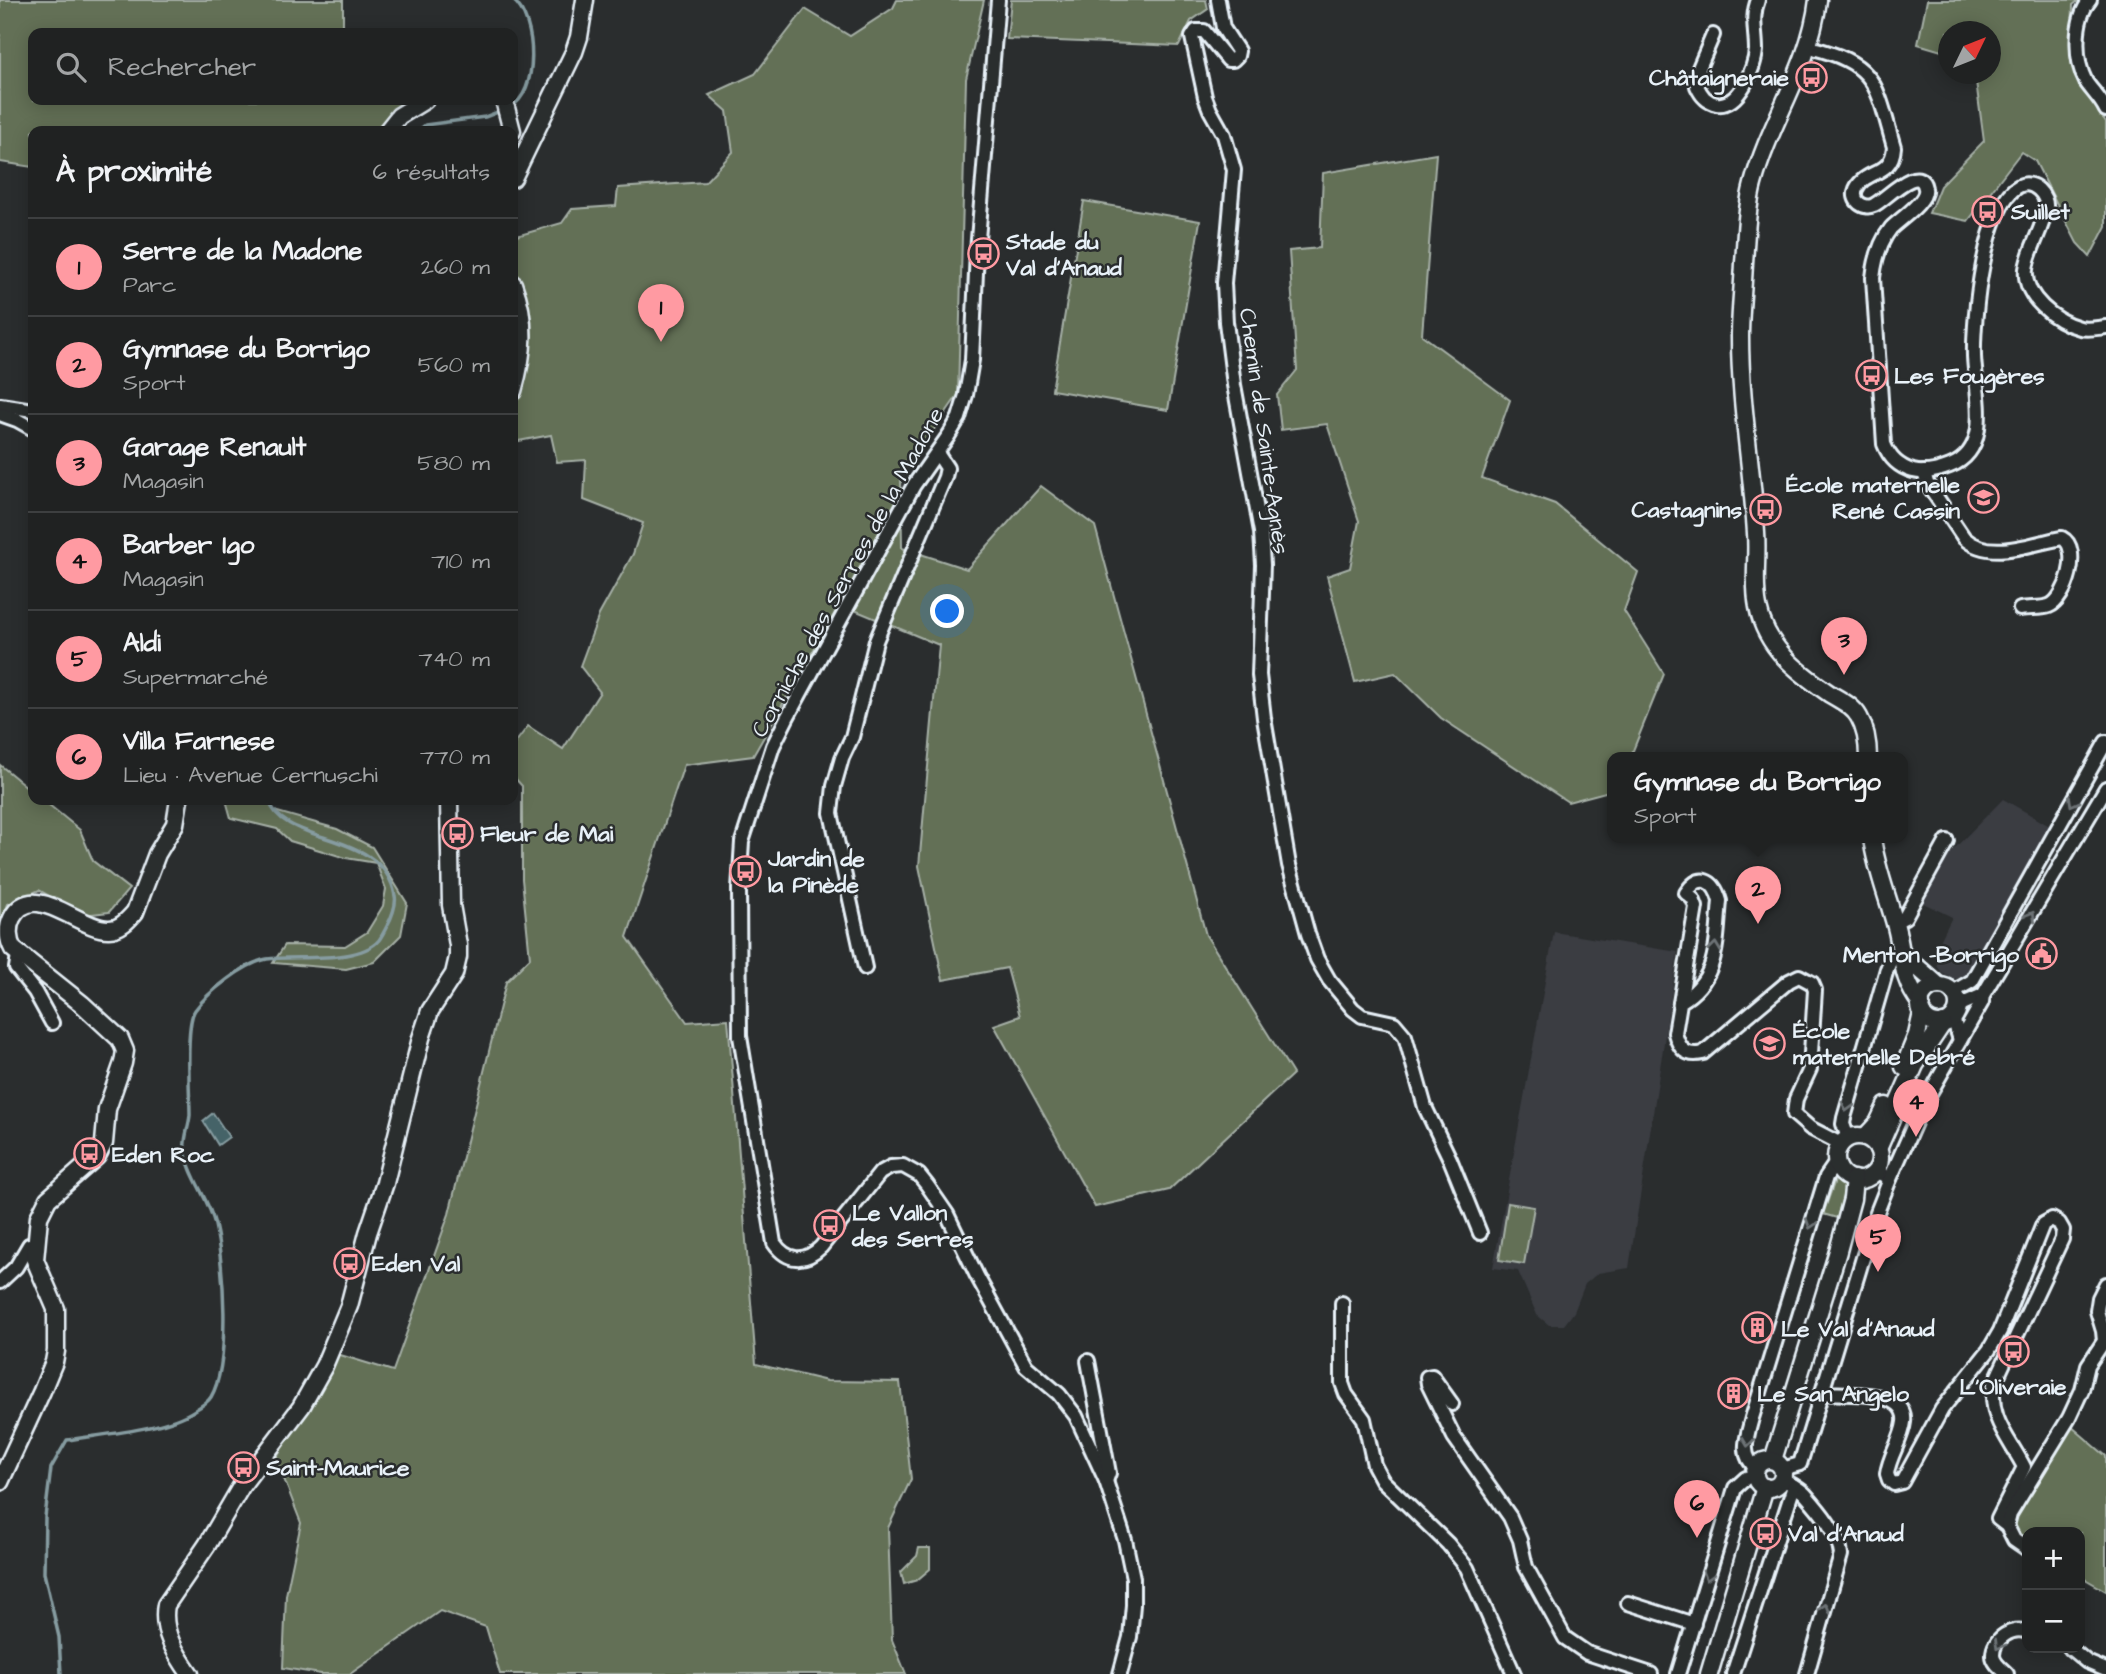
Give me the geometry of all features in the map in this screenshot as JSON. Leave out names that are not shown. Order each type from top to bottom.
[{"type":"street","points":[[518,168],[574,52],[585,0]]},
{"type":"street","name":"Corniche des Serres de la Madone","points":[[998,0],[977,251],[972,360],[959,418],[915,485],[773,746],[746,824],[739,860],[740,1024],[750,1107],[774,1243],[780,1252],[789,1258],[810,1257],[880,1173],[891,1167],[902,1166],[912,1170],[927,1185],[947,1214],[1026,1366],[1059,1394],[1076,1416],[1106,1481],[1125,1540],[1133,1578],[1130,1637],[1120,1674]]},
{"type":"street","name":"Chemin de Sainte-Agnès","points":[[1218,0],[1223,28],[1238,51],[1237,56],[1228,60],[1204,31],[1196,31],[1192,37],[1205,97],[1224,135],[1234,170],[1232,217],[1224,283],[1226,322],[1234,385],[1261,532],[1263,565],[1259,675],[1289,865],[1308,934],[1317,959],[1329,980],[1353,1010],[1362,1016],[1394,1023],[1405,1036],[1425,1107],[1480,1233]]},
{"type":"street","points":[[1713,35],[1699,68],[1697,86],[1706,100],[1728,103],[1740,93],[1754,59],[1756,51],[1753,17],[1758,0]]},
{"type":"street","points":[[1818,0],[1809,47],[1753,185],[1748,213],[1740,337],[1744,414],[1756,535],[1758,610],[1765,628],[1782,656],[1810,681],[1852,709],[1859,717],[1867,738],[1868,752]]},
{"type":"street","points":[[2090,0],[2084,7],[2080,23],[2079,63],[2085,80],[2106,110]]},
{"type":"street","points":[[1809,47],[1857,64],[1877,86],[1894,147],[1893,157],[1889,165],[1856,189],[1858,202],[1864,207],[1875,205],[1908,180],[1917,178],[1925,185],[1926,193],[1922,200],[1884,238],[1874,262],[1884,444],[1887,453],[1896,463],[1913,471],[1943,469],[1957,463],[1974,444],[1979,406],[1974,355],[1988,238],[1995,216],[2012,192],[2021,185],[2031,185],[2041,191],[2047,207],[2026,271],[2027,282],[2034,296],[2051,314],[2067,324],[2082,329],[2106,327]]},
{"type":"street","points":[[391,126],[399,116],[417,105]]},
{"type":"street","points":[[506,105],[511,124]]},
{"type":"street","points":[[518,298],[518,375]]},
{"type":"street","points":[[0,405],[28,409]]},
{"type":"street","points":[[0,415],[28,426]]},
{"type":"street","points":[[865,968],[831,813],[834,786],[842,758],[852,737],[876,641],[945,477],[947,468],[937,453]]},
{"type":"street","points":[[1924,472],[1927,483],[1964,538],[1971,544],[1994,550],[2012,549],[2062,538],[2069,542],[2072,549],[2071,562],[2064,589],[2058,598],[2049,606],[2020,609]]},
{"type":"street","points":[[1873,843],[1880,878],[1896,928],[1902,966],[1910,988],[1933,1023],[1972,981],[2106,742]]},
{"type":"street","points":[[1949,1005],[1928,989],[1917,1035],[1878,1123],[1851,1140],[1826,1177],[1752,1418],[1745,1452],[1759,1476],[1778,1485],[1783,1473],[1800,1464],[1877,1212],[1883,1175],[1982,1002],[1983,995],[2106,788]]},
{"type":"street","points":[[0,1482],[42,1391],[56,1351],[56,1310],[34,1260],[39,1217],[48,1199],[97,1156],[104,1143],[107,1109],[125,1051],[120,1039],[82,1004],[18,955],[9,943],[12,919],[20,908],[32,903],[46,904],[96,928],[118,927],[129,920],[135,912],[157,854],[175,824],[178,805]]},
{"type":"street","points":[[190,1674],[172,1644],[166,1627],[166,1605],[207,1545],[242,1485],[301,1407],[324,1366],[349,1306],[388,1170],[421,1038],[430,1011],[454,974],[458,945],[451,905],[449,805]]},
{"type":"street","points":[[1896,928],[1905,917],[1947,841]]},
{"type":"street","points":[[1680,1002],[1689,997],[1713,967],[1720,901],[1717,891],[1709,882],[1700,880],[1692,883],[1686,893],[1693,899],[1696,907],[1680,1002],[1675,1033],[1683,1051],[1695,1055],[1703,1053],[1798,976],[1812,983],[1815,990],[1810,1069],[1796,1099],[1794,1114],[1810,1128],[1851,1140],[1870,1139],[1878,1149]]},
{"type":"street","points":[[1900,952],[1949,1005],[1960,1040]]},
{"type":"street","points":[[1851,1140],[1843,1124],[1844,1118],[1887,970],[1891,959],[1900,952]]},
{"type":"street","points":[[18,955],[15,960],[16,968],[35,992],[52,1023]]},
{"type":"street","points":[[1883,1175],[1878,1149],[1915,1065],[1949,1005],[1983,995]]},
{"type":"street","points":[[1837,1161],[1840,1169],[1854,1179],[1883,1175]]},
{"type":"street","points":[[1733,1674],[1853,1199],[1854,1179]]},
{"type":"street","points":[[1822,1393],[1886,1397],[1900,1406],[1904,1424],[1887,1474],[1889,1480],[1895,1484],[1902,1482],[1942,1409],[2000,1332],[2043,1224],[2052,1219],[2059,1223],[2063,1230],[2062,1239],[1994,1384],[1992,1400],[1997,1419],[2024,1467],[1999,1515],[2000,1522],[2007,1526],[2014,1540],[2022,1546]]},
{"type":"street","points":[[0,1282],[16,1267],[29,1245],[34,1245]]},
{"type":"street","points":[[2007,1526],[2010,1514],[2077,1404],[2088,1365],[2104,1341],[2104,1331],[2097,1311],[2099,1298],[2106,1284]]},
{"type":"street","points":[[1342,1303],[1342,1383],[1346,1394],[1364,1419],[1374,1465],[1382,1480],[1448,1544],[1466,1568],[1514,1674]]},
{"type":"street","points":[[1088,1361],[1109,1473],[1106,1481]]},
{"type":"street","points":[[1452,1404],[1432,1376],[1427,1377],[1454,1437],[1510,1517],[1520,1540],[1526,1567],[1565,1638],[1620,1670],[1651,1674]]},
{"type":"street","points":[[1709,1674],[1761,1462],[1783,1473],[1804,1494],[1836,1536],[1841,1555],[1807,1674]]},
{"type":"street","points":[[1678,1674],[1735,1488],[1746,1478],[1759,1476]]},
{"type":"street","points":[[1628,1602],[1694,1624]]},
{"type":"street","points":[[2007,1674],[1996,1664],[1993,1656],[1996,1645],[2009,1632],[2022,1630]]},
{"type":"street","points":[[2076,1653],[2087,1662],[2106,1670]]},
{"type":"shaded area","points":[[2003,799],[2053,828],[1972,965],[1963,977],[1955,979],[1943,974],[1937,966],[1940,941],[1952,917],[1923,903],[1950,853]]},
{"type":"shaded area","points":[[1554,932],[1678,952],[1629,1268],[1598,1273],[1585,1284],[1574,1312],[1564,1325],[1549,1325],[1537,1315],[1518,1271],[1493,1268]]},
{"type":"green space","points":[[0,0],[343,0],[343,28],[28,28],[28,105],[421,105],[402,126],[28,126],[28,166],[0,162]]},
{"type":"green space","points":[[897,0],[984,0],[966,79],[958,395],[901,477],[902,548],[967,569],[1041,486],[1095,526],[1206,935],[1293,1074],[1169,1190],[1095,1207],[994,1025],[1020,1016],[1007,968],[943,980],[919,866],[939,645],[840,604],[753,756],[684,765],[627,937],[687,1022],[728,1019],[756,1364],[827,1381],[900,1382],[911,1479],[888,1528],[892,1640],[906,1674],[500,1674],[486,1627],[440,1611],[350,1674],[321,1674],[283,1668],[286,1595],[301,1523],[276,1458],[337,1354],[393,1371],[449,1214],[506,982],[530,958],[522,879],[522,786],[518,782],[518,739],[528,726],[563,749],[600,692],[580,666],[599,615],[633,554],[643,523],[584,500],[586,460],[557,462],[551,435],[518,441],[518,396],[526,372],[531,323],[518,276],[518,236],[562,223],[572,209],[616,206],[618,188],[705,182],[733,152],[727,111],[709,95],[755,74],[805,9],[850,36],[893,8]]},
{"type":"green space","points":[[1011,0],[1206,0],[1208,9],[1191,21],[1179,46],[1007,39]]},
{"type":"green space","points":[[1927,0],[2079,0],[2073,5],[2071,61],[2106,122],[2106,226],[2090,257],[2077,243],[2035,161],[2021,152],[1968,221],[1929,213],[1940,186],[1984,141],[1976,84],[2001,84],[2001,21],[1938,21],[1938,50],[1918,44]]},
{"type":"green space","points":[[1436,154],[1422,335],[1510,400],[1482,478],[1555,504],[1638,572],[1624,611],[1664,674],[1632,752],[1607,752],[1607,792],[1568,802],[1441,718],[1395,673],[1355,682],[1327,576],[1350,568],[1359,521],[1327,424],[1281,430],[1277,395],[1297,370],[1289,251],[1320,248],[1323,173]]},
{"type":"green space","points":[[1084,201],[1200,221],[1168,410],[1052,390]]},
{"type":"green space","points":[[0,765],[28,788],[28,805],[49,805],[80,830],[93,861],[129,889],[109,912],[83,915],[39,890],[8,904],[0,924]]},
{"type":"green space","points":[[227,805],[272,805],[274,811],[337,829],[372,847],[407,903],[401,935],[374,962],[346,969],[273,963],[285,945],[345,946],[367,932],[383,906],[386,889],[376,863],[346,858],[290,841],[277,829],[231,818]]},
{"type":"green space","points":[[1837,1175],[1846,1184],[1837,1218],[1823,1214]]},
{"type":"green space","points":[[1508,1203],[1534,1207],[1524,1264],[1499,1260]]},
{"type":"green space","points":[[2071,1426],[2106,1456],[2106,1591],[2085,1579],[2085,1527],[2022,1527],[2022,1538],[2017,1534],[2012,1522]]},
{"type":"green space","points":[[919,1548],[930,1548],[930,1569],[917,1580],[904,1584],[901,1572],[917,1556]]},
{"type":"water","points":[[213,1113],[229,1137],[218,1145],[203,1121]]},
{"type":"waterway","points":[[513,0],[527,23],[532,56],[526,88],[518,100]]},
{"type":"waterway","points":[[424,126],[485,117],[503,110]]},
{"type":"waterway","points":[[61,1674],[59,1637],[44,1573],[45,1517],[51,1468],[67,1440],[151,1427],[197,1409],[211,1397],[221,1361],[224,1312],[218,1242],[212,1215],[187,1161],[185,1147],[190,1115],[189,1042],[192,1015],[218,987],[238,972],[258,962],[279,958],[342,956],[370,948],[381,937],[394,907],[395,896],[387,874],[372,859],[354,848],[293,825],[278,815],[272,805]]},
{"type":"place","name":"Châtaigneraie","points":[[1812,77]]},
{"type":"place","name":"Suillet","points":[[1988,211]]},
{"type":"place","name":"Stade du Val d'Anaud","points":[[983,254]]},
{"type":"place","name":"Serre de la Madone","points":[[661,342]]},
{"type":"place","name":"Les Fougères","points":[[1871,375]]},
{"type":"place","name":"École maternelle René Cassin","points":[[1983,497]]},
{"type":"place","name":"Castagnins","points":[[1765,509]]},
{"type":"place","name":"Garage Renault","points":[[1844,675]]},
{"type":"place","name":"Fleur de Mai","points":[[457,833]]},
{"type":"place","name":"Jardin de la Pinède","points":[[745,871]]},
{"type":"place","name":"Gymnase du Borrigo","points":[[1758,924]]},
{"type":"place","name":"Menton -Borrigo","points":[[2042,954]]},
{"type":"place","name":"École maternelle Debré","points":[[1770,1043]]},
{"type":"place","name":"Barber Igo","points":[[1916,1137]]},
{"type":"place","name":"Eden Roc","points":[[89,1154]]},
{"type":"place","name":"Le Vallon des Serres","points":[[829,1225]]},
{"type":"place","name":"Eden Val","points":[[349,1263]]},
{"type":"place","name":"Aldi","points":[[1878,1272]]},
{"type":"place","name":"Le Val d'Anaud","points":[[1758,1328]]},
{"type":"place","name":"L’Oliveraie","points":[[2013,1352]]},
{"type":"place","name":"Le San Angelo","points":[[1734,1393]]},
{"type":"place","name":"Saint-Maurice","points":[[243,1467]]},
{"type":"place","name":"Val d'Anaud","points":[[1765,1533]]},
{"type":"place","name":"Villa Farnese","points":[[1697,1538]]}]
